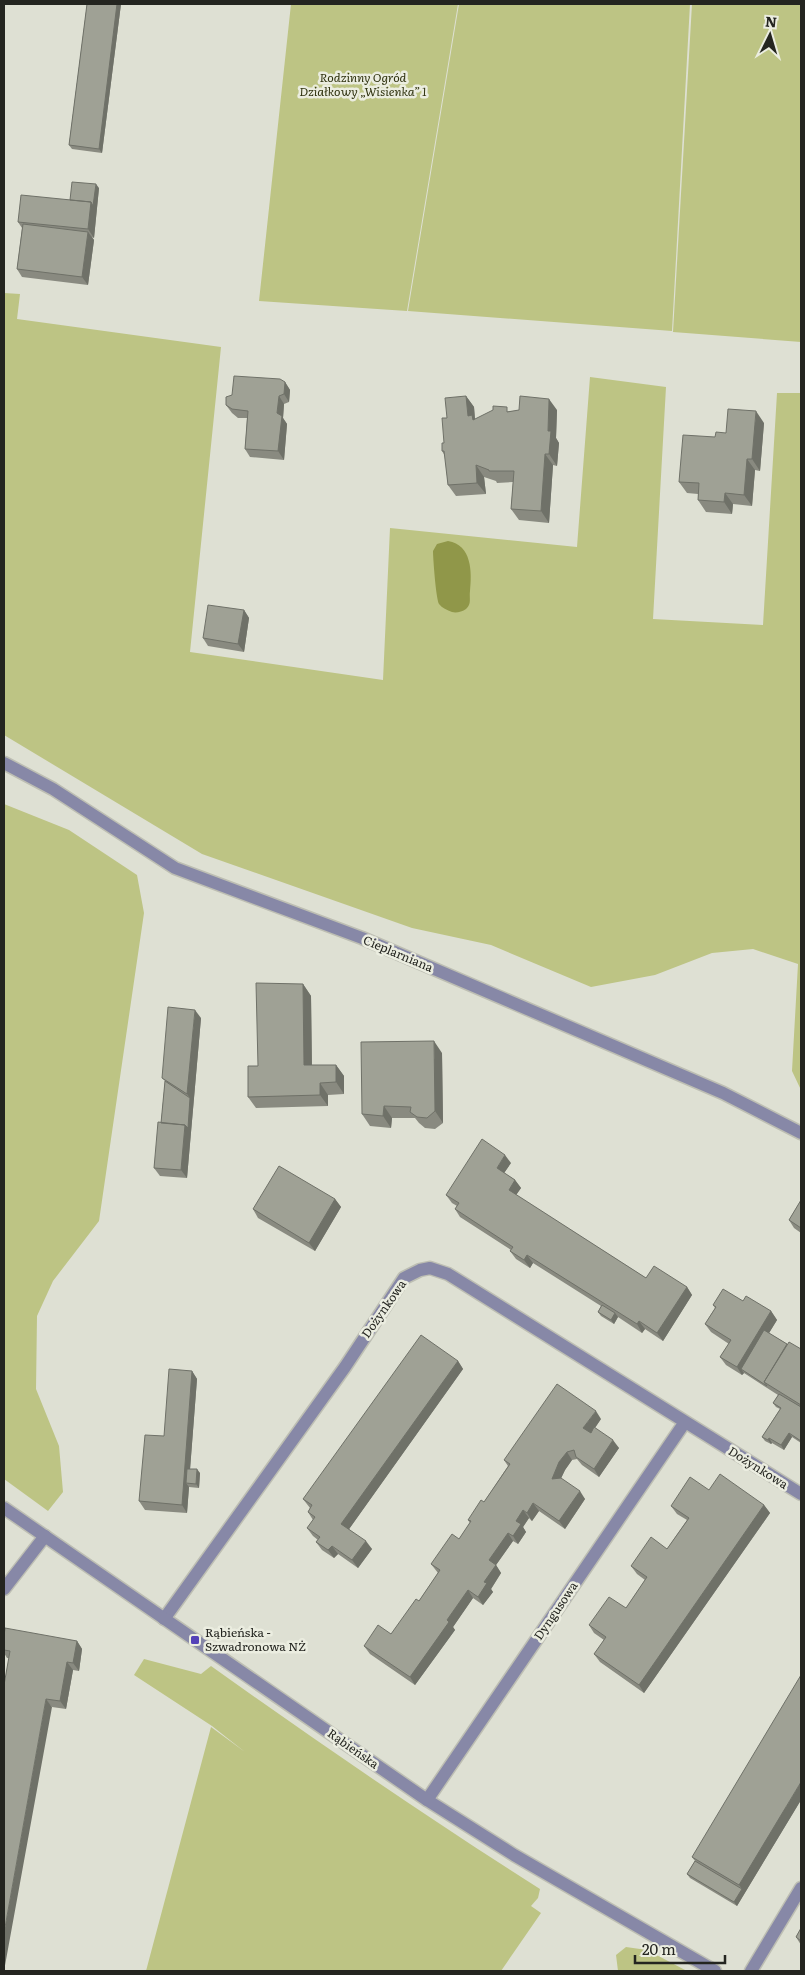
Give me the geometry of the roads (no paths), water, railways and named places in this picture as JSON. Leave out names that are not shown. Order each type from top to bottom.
[{"type":"street","name":"Cieplarniana","points":[[4,762],[54,789],[175,868],[362,938],[723,1093],[801,1133]]},
{"type":"street","name":"Dożynkowa","points":[[164,1619],[345,1367],[404,1278],[420,1270],[430,1268],[448,1274],[801,1494]]},
{"type":"street","name":"Dyngusowa","points":[[427,1800],[685,1422]]},
{"type":"street","name":"Rąbieńska","points":[[4,1508],[427,1800],[544,1873],[715,1971]]},
{"type":"street","points":[[4,1589],[45,1536]]},
{"type":"street","points":[[751,1971],[801,1888]]},
{"type":"place","name":"Rąbieńska - Szwadronowa NŻ","points":[[195,1640]]},
{"type":"park label","name":"Rodzinny Ogród Działkowy „Wisienka” 1","points":[[363,85]]}]
